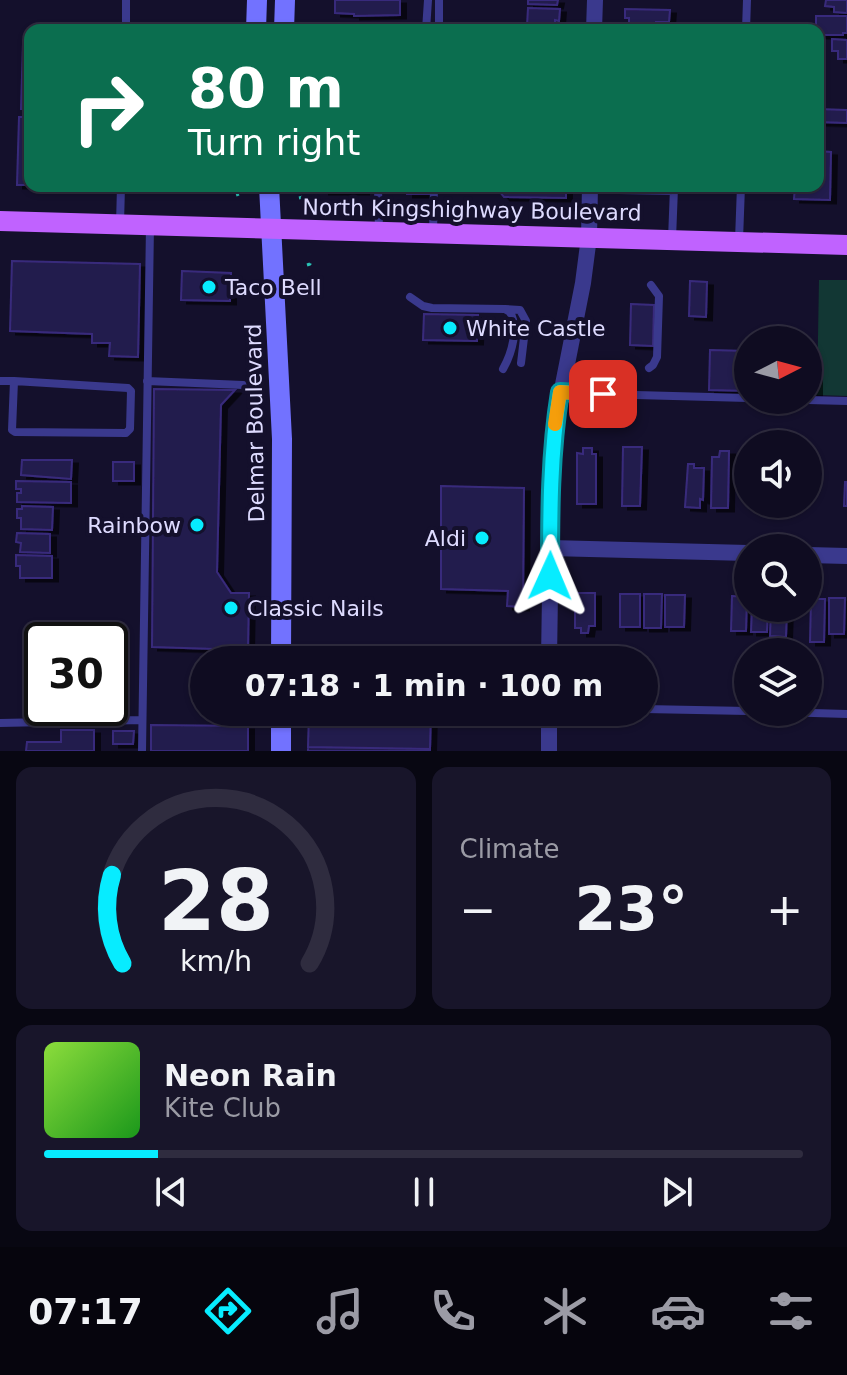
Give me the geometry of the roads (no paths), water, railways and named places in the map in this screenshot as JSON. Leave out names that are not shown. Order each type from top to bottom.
[{"type":"main road","points":[[256,24],[257,0]]},
{"type":"main road","points":[[284,24],[285,0]]},
{"type":"main road","name":"Delmar Boulevard","points":[[269,192],[282,439],[281,646]]},
{"type":"main road","name":"North Kingshighway Boulevard","points":[[0,221],[847,245]]},
{"type":"main road","points":[[281,726],[281,751]]},
{"type":"street","points":[[594,24],[595,0]]},
{"type":"street","points":[[549,646],[555,425],[583,283],[589,237],[590,192]]},
{"type":"street","points":[[550,548],[734,553]]},
{"type":"street","points":[[822,555],[847,556]]},
{"type":"street","points":[[549,726],[549,751]]},
{"type":"lane","points":[[126,0],[126,24]]},
{"type":"lane","points":[[426,24],[428,0]]},
{"type":"lane","points":[[439,0],[439,24]]},
{"type":"lane","points":[[746,24],[747,0]]},
{"type":"lane","points":[[120,224],[121,192]]},
{"type":"lane","points":[[378,192],[379,232]]},
{"type":"lane","points":[[433,234],[434,192]]},
{"type":"lane","points":[[672,239],[674,192]]},
{"type":"lane","points":[[739,241],[741,192]]},
{"type":"lane","points":[[142,751],[150,225]]},
{"type":"lane","points":[[649,368],[657,357],[659,296],[651,285]]},
{"type":"lane","points":[[410,297],[432,308],[520,310],[526,321],[521,363]]},
{"type":"lane","points":[[503,369],[509,359],[515,326],[510,312],[505,309]]},
{"type":"lane","points":[[0,381],[14,381],[128,388],[131,391],[130,429],[126,433],[15,432],[12,430],[14,381]]},
{"type":"lane","points":[[147,381],[243,385]]},
{"type":"lane","points":[[560,392],[734,398]]},
{"type":"lane","points":[[822,400],[847,401]]},
{"type":"lane","points":[[658,709],[734,711]]},
{"type":"lane","points":[[822,713],[847,714]]},
{"type":"lane","points":[[0,723],[142,720]]},
{"type":"place","name":"Taco Bell","points":[[209,287]]},
{"type":"place","name":"White Castle","points":[[450,328]]},
{"type":"place","name":"Rainbow","points":[[197,525]]},
{"type":"place","name":"Aldi","points":[[482,538]]},
{"type":"place","name":"Classic Nails","points":[[231,608]]}]
